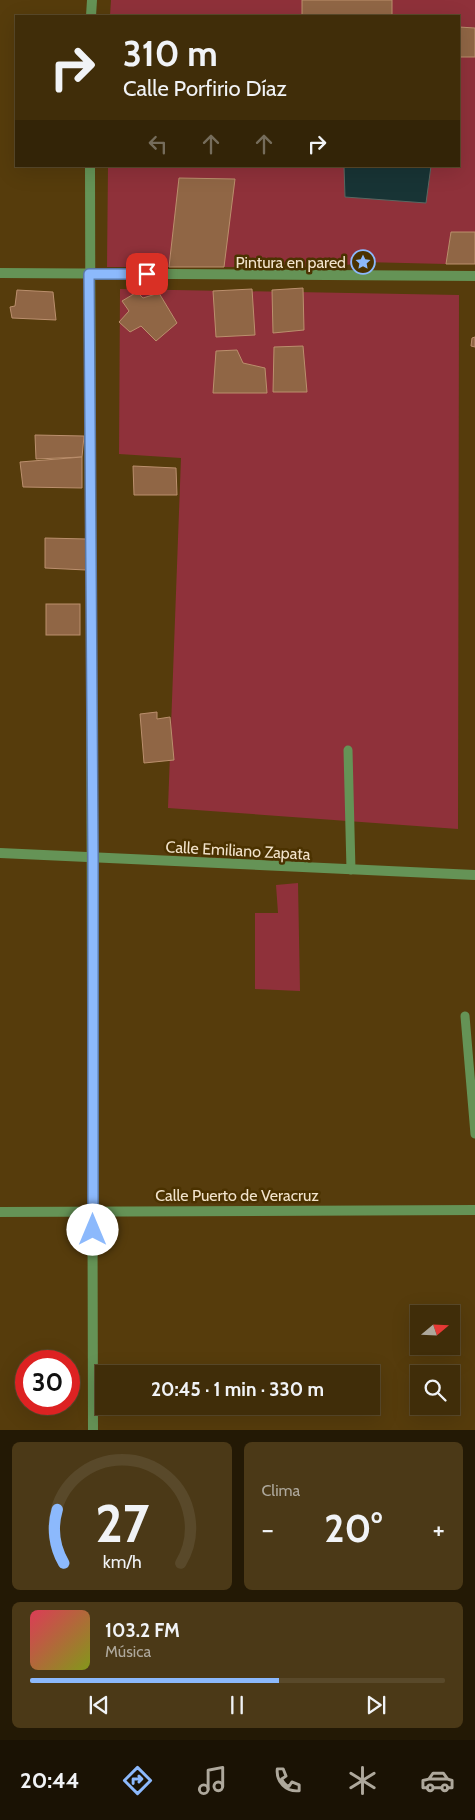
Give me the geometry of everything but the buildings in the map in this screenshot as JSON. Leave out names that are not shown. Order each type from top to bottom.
[{"type":"street","points":[[92,0],[92,15]]},
{"type":"street","points":[[90,167],[93,1430]]},
{"type":"street","points":[[0,273],[475,276]]},
{"type":"street","name":"Calle Emiliano Zapata","points":[[0,853],[475,875]]},
{"type":"street","name":"Calle Puerto de Veracruz","points":[[0,1212],[93,1210],[475,1210]]},
{"type":"lane","points":[[348,750],[351,870]]},
{"type":"lane","points":[[465,1016],[475,1134]]},
{"type":"shaded area","points":[[111,0],[475,0],[475,232],[451,232],[446,264],[363,262],[336,267],[107,267],[108,167],[460,167],[460,15],[110,15]]},
{"type":"shaded area","points":[[120,289],[459,295],[458,829],[168,808],[181,458],[119,454]]},
{"type":"shaded area","points":[[298,883],[300,991],[255,989],[255,913],[278,913],[276,885]]},
{"type":"water","points":[[344,167],[431,167],[426,203],[345,197]]},
{"type":"place","name":"Pintura en pared","points":[[363,262]]},
{"type":"route","points":[[93,1230],[93,858],[89,274],[147,274]]}]
